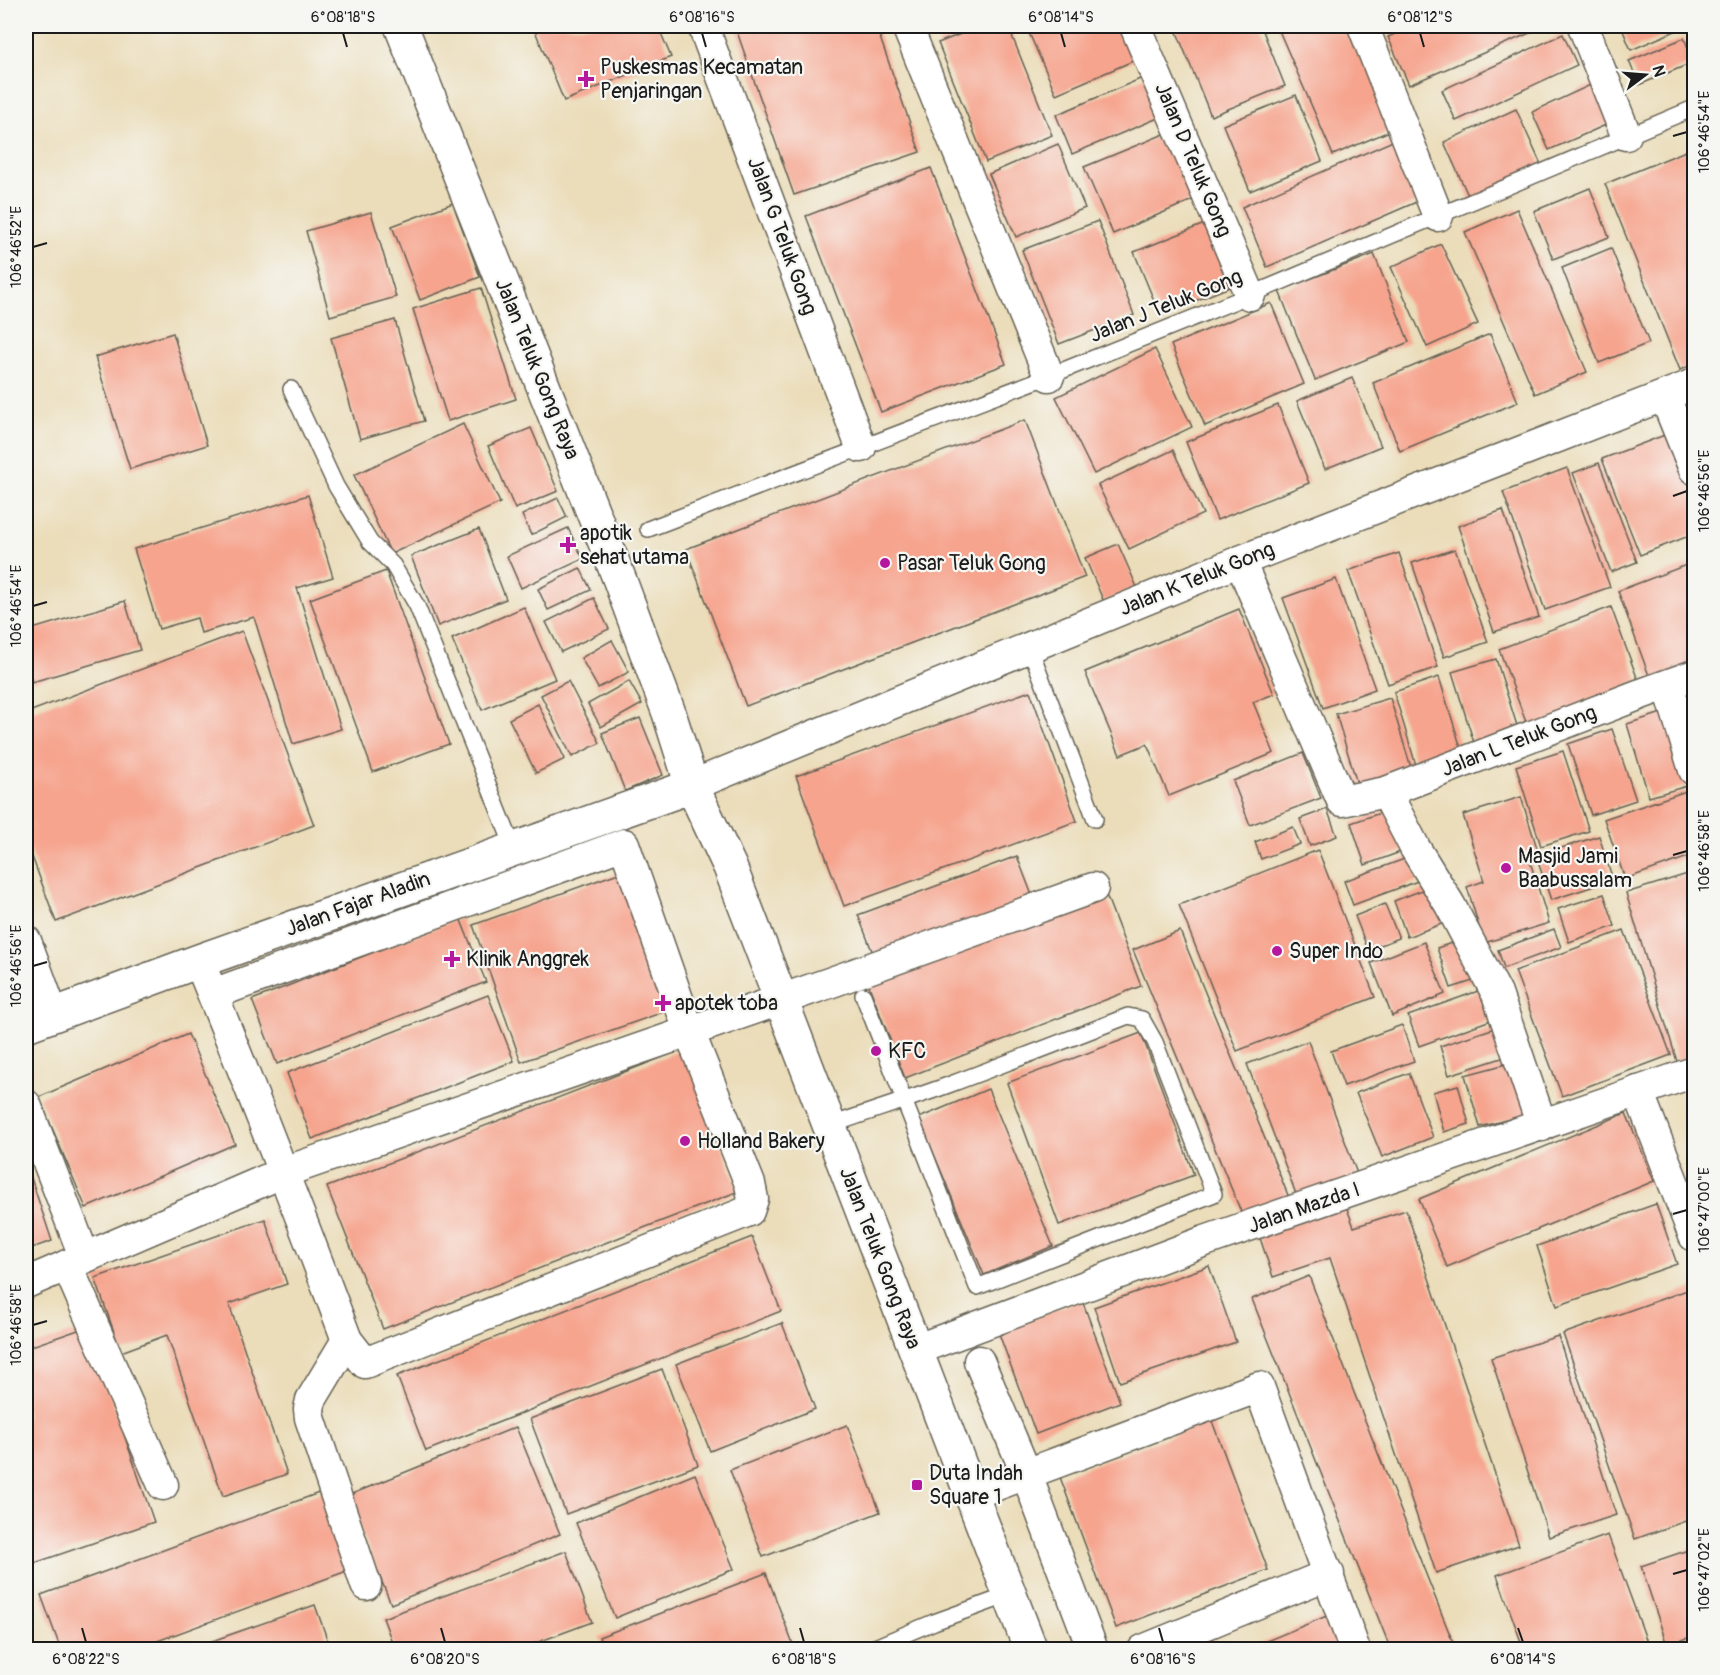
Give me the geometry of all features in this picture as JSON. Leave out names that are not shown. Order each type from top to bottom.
[{"type":"main road","name":"Jalan Teluk Gong Raya","points":[[402,26],[606,545],[1031,1650]]},
{"type":"main road","name":"Jalan Fajar Aladin","points":[[39,1020],[697,784]]},
{"type":"street","name":"Jalan G Teluk Gong","points":[[703,26],[861,447]]},
{"type":"street","points":[[907,26],[1049,376]]},
{"type":"street","name":"Jalan D Teluk Gong","points":[[1135,26],[1250,295]]},
{"type":"street","points":[[1363,26],[1438,216]]},
{"type":"street","points":[[1583,26],[1626,135]]},
{"type":"street","name":"Jalan K Teluk Gong","points":[[697,784],[1240,561],[1695,384]]},
{"type":"street","points":[[1665,397],[1695,469]]},
{"type":"street","name":"Jalan L Teluk Gong","points":[[1240,561],[1342,801],[1386,792],[1641,693],[1682,680]]},
{"type":"street","points":[[1682,680],[1695,770]]},
{"type":"street","points":[[1386,792],[1414,848],[1450,905],[1497,994],[1542,1125]]},
{"type":"street","points":[[199,961],[284,1172],[347,1340],[365,1363],[749,1211],[753,1199],[750,1184],[689,1031],[624,844],[213,994]]},
{"type":"street","points":[[26,1283],[284,1172],[1093,888]]},
{"type":"street","points":[[26,941],[39,1020]]},
{"type":"street","name":"Jalan Mazda I","points":[[915,1350],[1205,1241],[1695,1072]]},
{"type":"street","points":[[1638,1091],[1695,1236]]},
{"type":"street","points":[[26,1105],[75,1260],[164,1485]]},
{"type":"street","points":[[347,1340],[311,1400],[309,1408],[310,1418],[366,1585]]},
{"type":"street","points":[[979,1361],[1026,1473],[1093,1650]]},
{"type":"street","points":[[970,1495],[1259,1387],[1356,1650]]},
{"type":"street","points":[[1143,1650],[1329,1574]]},
{"type":"lane","name":"Jalan J Teluk Gong","points":[[648,529],[1049,376],[1250,295],[1626,135],[1695,108]]},
{"type":"lane","points":[[291,389],[336,486],[370,542],[393,565],[417,606],[514,849]]},
{"type":"lane","points":[[1030,648],[1095,819]]},
{"type":"lane","points":[[829,1126],[904,1100],[949,1085],[1128,1016],[1142,1019],[1155,1042],[1214,1194],[977,1287],[904,1100],[863,995]]},
{"type":"lane","points":[[868,1650],[934,1622],[1009,1595]]},
{"type":"building","name":"Puskesmas Kecamatan Penjaringan","points":[[533,26],[658,26],[671,57],[564,101]]},
{"type":"building","points":[[735,26],[876,26],[920,152],[794,195]]},
{"type":"building","points":[[981,26],[1008,26],[1052,135],[986,162],[938,43]]},
{"type":"building","points":[[1026,26],[1126,26],[1140,58],[1056,94]]},
{"type":"building","points":[[1187,26],[1261,26],[1285,86],[1211,116],[1176,30]]},
{"type":"building","points":[[1277,26],[1355,26],[1399,127],[1333,155]]},
{"type":"building","points":[[1414,26],[1546,26],[1409,85],[1388,37]]},
{"type":"building","points":[[1621,26],[1687,26],[1631,50]]},
{"type":"building","points":[[1563,34],[1577,65],[1456,121],[1442,90]]},
{"type":"building","points":[[1684,38],[1694,62],[1639,85],[1629,61]]},
{"type":"building","points":[[1154,73],[1170,113],[1072,154],[1056,115]]},
{"type":"building","points":[[1599,81],[1617,120],[1549,150],[1532,112]]},
{"type":"building","points":[[1296,95],[1322,161],[1250,191],[1223,125]]},
{"type":"building","points":[[1516,109],[1543,169],[1471,202],[1444,142]]},
{"type":"building","points":[[1174,130],[1202,196],[1113,234],[1084,167]]},
{"type":"building","points":[[1395,140],[1421,200],[1267,267],[1242,207]]},
{"type":"building","points":[[1058,144],[1085,208],[1016,237],[989,174]]},
{"type":"building","points":[[1688,150],[1694,165],[1694,364],[1680,370],[1605,184]]},
{"type":"building","points":[[931,168],[1006,364],[881,412],[806,216]]},
{"type":"building","points":[[1590,188],[1609,237],[1553,259],[1534,211]]},
{"type":"building","points":[[453,203],[480,277],[420,300],[392,226]]},
{"type":"building","points":[[1517,209],[1587,372],[1535,394],[1465,232]]},
{"type":"building","points":[[371,212],[396,297],[330,316],[306,231]]},
{"type":"building","points":[[1098,221],[1134,315],[1059,344],[1022,250]]},
{"type":"building","points":[[1212,221],[1237,284],[1160,315],[1134,252]]},
{"type":"building","points":[[1441,244],[1478,324],[1427,347],[1391,267]]},
{"type":"building","points":[[1611,248],[1649,343],[1599,363],[1562,268]]},
{"type":"building","points":[[1374,254],[1409,342],[1315,380],[1279,291]]},
{"type":"building","points":[[481,288],[516,399],[448,421],[413,309]]},
{"type":"building","points":[[1271,303],[1304,384],[1205,426],[1171,345]]},
{"type":"building","points":[[395,320],[424,421],[360,439],[331,338]]},
{"type":"building","points":[[173,333],[207,445],[130,469],[95,357]]},
{"type":"building","points":[[1490,334],[1518,402],[1400,451],[1373,383]]},
{"type":"building","points":[[1155,349],[1192,427],[1094,474],[1056,397]]},
{"type":"building","points":[[1352,378],[1381,446],[1325,469],[1297,401]]},
{"type":"building","points":[[1278,405],[1309,483],[1217,520],[1186,442]]},
{"type":"building","name":"Pasar Teluk Gong","points":[[1025,420],[1085,577],[746,706],[686,549]]},
{"type":"building","points":[[463,424],[500,503],[391,554],[354,475]]},
{"type":"building","points":[[531,428],[558,491],[515,509],[488,446]]},
{"type":"building","points":[[1670,433],[1694,495],[1694,534],[1640,555],[1602,459]]},
{"type":"building","points":[[1173,450],[1203,514],[1129,549],[1098,485]]},
{"type":"building","points":[[1599,463],[1637,562],[1611,572],[1573,473]]},
{"type":"building","points":[[1567,468],[1610,587],[1545,610],[1503,492]]},
{"type":"building","points":[[308,495],[333,577],[297,588],[341,729],[293,744],[254,617],[201,633],[197,618],[159,629],[134,549]]},
{"type":"building","points":[[558,498],[567,517],[531,535],[522,515]]},
{"type":"building","points":[[1503,510],[1539,617],[1494,632],[1458,526]]},
{"type":"building","points":[[568,528],[583,559],[521,588],[507,556]]},
{"type":"building","points":[[479,529],[506,599],[438,626],[411,556]]},
{"type":"building","points":[[1118,544],[1137,587],[1104,602],[1085,558]]},
{"type":"building","points":[[1455,549],[1488,642],[1444,657],[1412,563]]},
{"type":"building","points":[[1399,553],[1438,667],[1388,684],[1348,571]]},
{"type":"building","points":[[1694,562],[1694,665],[1651,681],[1618,591]]},
{"type":"building","points":[[580,568],[591,590],[548,610],[538,589]]},
{"type":"building","points":[[386,571],[449,744],[373,772],[310,599]]},
{"type":"building","points":[[1336,579],[1375,689],[1323,708],[1283,598]]},
{"type":"building","points":[[594,598],[609,629],[561,652],[546,622]]},
{"type":"building","points":[[125,601],[140,650],[32,682],[26,660],[26,631]]},
{"type":"building","points":[[524,607],[555,679],[482,710],[452,639]]},
{"type":"building","points":[[1611,607],[1642,691],[1530,733],[1499,649]]},
{"type":"building","points":[[1239,609],[1274,694],[1253,702],[1274,753],[1169,796],[1147,744],[1120,755],[1085,672]]},
{"type":"building","points":[[242,631],[314,825],[56,922],[26,840],[26,713]]},
{"type":"building","points":[[612,640],[629,672],[598,688],[581,658]]},
{"type":"building","points":[[1496,659],[1519,732],[1475,746],[1452,672]]},
{"type":"building","points":[[1439,677],[1464,758],[1418,772],[1394,692]]},
{"type":"building","points":[[568,681],[600,743],[572,757],[541,695]]},
{"type":"building","points":[[629,681],[642,704],[601,727],[588,704]]},
{"type":"building","points":[[1030,691],[1077,821],[844,906],[796,776]]},
{"type":"building","points":[[1390,698],[1413,774],[1359,790],[1336,714]]},
{"type":"building","points":[[538,704],[565,759],[536,773],[509,719]]},
{"type":"building","points":[[1665,712],[1687,786],[1649,797],[1627,724]]},
{"type":"building","points":[[640,718],[663,775],[625,791],[602,733]]},
{"type":"building","points":[[1612,729],[1636,800],[1591,815],[1568,744]]},
{"type":"building","points":[[1563,751],[1589,831],[1541,846],[1516,766]]},
{"type":"building","points":[[1303,753],[1321,798],[1250,825],[1233,781]]},
{"type":"building","points":[[1692,789],[1694,855],[1625,879],[1604,819]]},
{"type":"building","name":"Masjid Jami Baabussalam","points":[[1521,797],[1538,851],[1528,855],[1549,923],[1484,943],[1467,887],[1484,881],[1463,815]]},
{"type":"building","points":[[1327,809],[1337,836],[1310,846],[1300,819]]},
{"type":"building","points":[[1389,810],[1403,851],[1365,865],[1351,823]]},
{"type":"building","points":[[1293,827],[1300,844],[1261,859],[1255,842]]},
{"type":"building","points":[[1599,836],[1613,880],[1551,900],[1536,856]]},
{"type":"building","name":"Super Indo","points":[[1318,850],[1375,997],[1237,1051],[1179,905]]},
{"type":"building","points":[[1017,856],[1035,903],[876,961],[858,915]]},
{"type":"building","points":[[1410,857],[1418,881],[1353,905],[1344,881]]},
{"type":"building","points":[[624,871],[672,1009],[521,1062],[473,925]]},
{"type":"building","points":[[1694,872],[1694,1063],[1679,1068],[1626,893]]},
{"type":"building","points":[[1430,887],[1444,923],[1407,937],[1394,901]]},
{"type":"building","points":[[1105,892],[1141,986],[905,1078],[868,983]]},
{"type":"building","points":[[1604,894],[1615,926],[1569,942],[1558,909]]},
{"type":"building","points":[[1385,904],[1399,938],[1368,950],[1355,916]]},
{"type":"building","points":[[460,918],[486,982],[277,1064],[252,1000]]},
{"type":"building","points":[[1554,929],[1561,947],[1504,968],[1498,950]]},
{"type":"building","points":[[1624,930],[1671,1055],[1562,1096],[1515,971]]},
{"type":"building","points":[[1180,931],[1290,1200],[1244,1219],[1133,950]]},
{"type":"building","points":[[1466,938],[1479,979],[1451,988],[1437,948]]},
{"type":"building","points":[[1424,942],[1445,994],[1392,1016],[1371,963]]},
{"type":"building","points":[[1481,990],[1491,1020],[1419,1046],[1408,1016]]},
{"type":"building","points":[[488,995],[514,1061],[312,1139],[287,1073]]},
{"type":"building","points":[[1402,1025],[1414,1061],[1344,1086],[1331,1051]]},
{"type":"building","points":[[1495,1028],[1505,1057],[1449,1075],[1440,1046]]},
{"type":"building","points":[[1141,1033],[1194,1175],[1059,1225],[1007,1083]]},
{"type":"building","points":[[188,1034],[235,1144],[86,1208],[39,1097]]},
{"type":"building","points":[[1308,1041],[1359,1179],[1299,1202],[1247,1064]]},
{"type":"building","points":[[684,1049],[739,1191],[383,1329],[327,1187]]},
{"type":"building","points":[[1514,1062],[1528,1114],[1480,1127],[1465,1075]]},
{"type":"building","points":[[1409,1073],[1433,1137],[1382,1157],[1356,1093]]},
{"type":"building","points":[[1458,1085],[1469,1124],[1444,1132],[1433,1092]]},
{"type":"building","points":[[988,1089],[1053,1246],[984,1275],[919,1118]]},
{"type":"building","points":[[1626,1113],[1654,1181],[1447,1267],[1419,1199]]},
{"type":"building","points":[[26,1163],[52,1241],[26,1250]]},
{"type":"building","points":[[1656,1204],[1677,1264],[1557,1306],[1537,1246]]},
{"type":"building","points":[[1346,1206],[1354,1227],[1406,1210],[1519,1545],[1436,1573],[1330,1258],[1273,1277],[1259,1235]]},
{"type":"building","points":[[265,1219],[287,1284],[229,1304],[287,1474],[223,1496],[167,1335],[121,1352],[95,1278]]},
{"type":"building","points":[[752,1237],[781,1311],[426,1451],[397,1376]]},
{"type":"building","points":[[1209,1266],[1236,1342],[1120,1382],[1094,1307]]},
{"type":"building","points":[[1309,1276],[1456,1650],[1391,1650],[1252,1299]]},
{"type":"building","points":[[1693,1288],[1694,1518],[1635,1539],[1563,1334]]},
{"type":"building","points":[[1082,1300],[1120,1402],[1036,1434],[998,1331]]},
{"type":"building","points":[[782,1323],[815,1409],[710,1451],[676,1364]]},
{"type":"building","points":[[87,1327],[154,1522],[26,1566],[26,1348]]},
{"type":"building","points":[[1558,1336],[1616,1515],[1549,1537],[1491,1358]]},
{"type":"building","points":[[662,1369],[698,1465],[566,1514],[530,1419]]},
{"type":"building","points":[[1212,1421],[1268,1570],[1116,1628],[1060,1477]]},
{"type":"building","points":[[847,1425],[880,1512],[763,1557],[730,1470]]},
{"type":"building","points":[[516,1427],[560,1534],[391,1604],[347,1496]]},
{"type":"building","points":[[695,1474],[734,1569],[615,1618],[576,1523]]},
{"type":"building","points":[[327,1490],[355,1568],[133,1650],[61,1650],[41,1595]]},
{"type":"building","points":[[1608,1535],[1650,1650],[1524,1650],[1497,1575]]},
{"type":"building","points":[[1694,1548],[1694,1636],[1667,1645],[1641,1566]]},
{"type":"building","points":[[566,1551],[592,1622],[517,1650],[395,1650],[383,1618]]},
{"type":"building","points":[[766,1573],[795,1650],[604,1650],[599,1637]]},
{"type":"building","points":[[315,1605],[331,1650],[189,1650],[189,1649]]},
{"type":"building","points":[[1329,1615],[1344,1650],[1245,1650]]},
{"type":"building","points":[[1209,1629],[1217,1650],[1158,1650]]},
{"type":"place","name":"Puskesmas Kecamatan Penjaringan","points":[[586,79]]},
{"type":"place","name":"apotik sehat utama","points":[[568,545]]},
{"type":"place","name":"Pasar Teluk Gong","points":[[885,563]]},
{"type":"place","name":"Masjid Jami Baabussalam","points":[[1506,868]]},
{"type":"place","name":"Super Indo","points":[[1277,951]]},
{"type":"place","name":"Klinik Anggrek","points":[[452,959]]},
{"type":"place","name":"apotek toba","points":[[663,1003]]},
{"type":"place","name":"KFC","points":[[876,1051]]},
{"type":"place","name":"Holland Bakery","points":[[685,1141]]},
{"type":"place","name":"Duta Indah Square 1","points":[[917,1485]]}]
